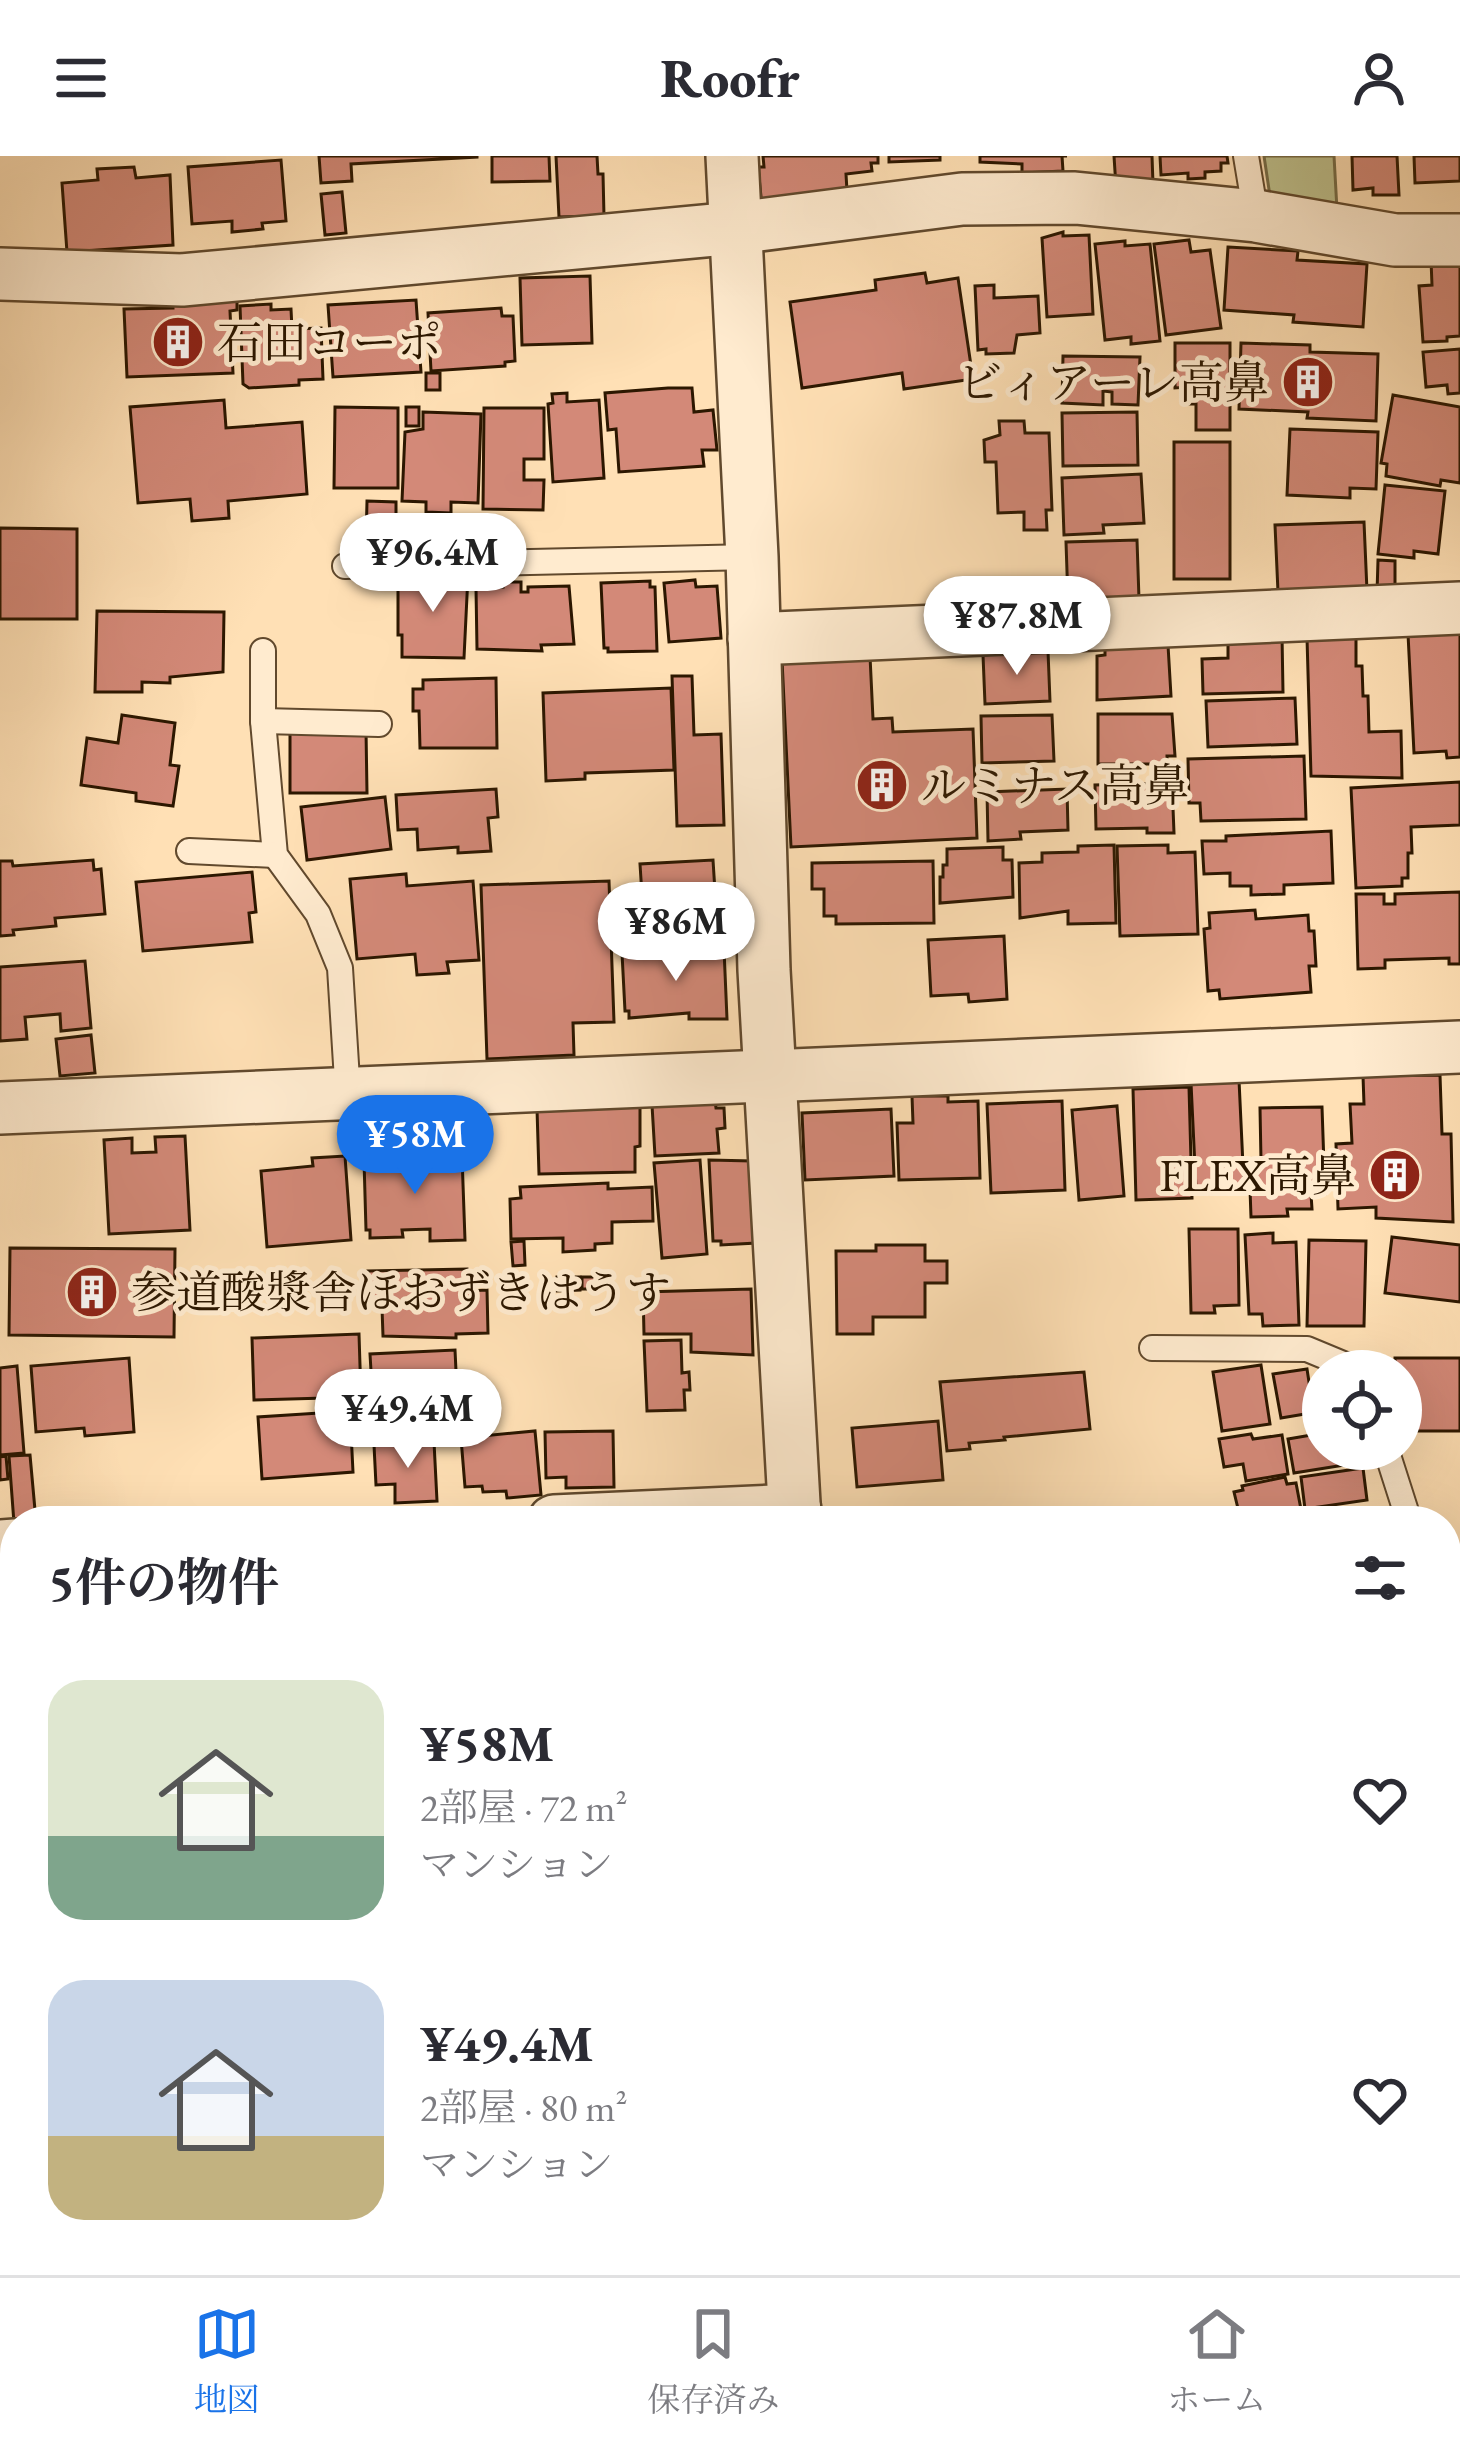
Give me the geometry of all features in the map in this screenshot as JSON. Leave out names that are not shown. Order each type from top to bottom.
[{"type":"street","points":[[732,156],[771,1078],[795,1506]]},
{"type":"street","points":[[0,274],[182,280],[736,227],[962,200],[1075,198],[1256,216],[1395,240],[1460,240]]},
{"type":"street","points":[[754,640],[1460,608]]},
{"type":"street","points":[[0,1108],[1460,1047]]},
{"type":"lane","points":[[1246,156],[1256,216]]},
{"type":"lane","points":[[345,566],[752,557]]},
{"type":"lane","points":[[263,652],[263,721],[275,855],[318,914],[340,968],[348,1096]]},
{"type":"lane","points":[[263,721],[379,724]]},
{"type":"lane","points":[[189,851],[275,855]]},
{"type":"lane","points":[[1152,1348],[1309,1350]]},
{"type":"lane","points":[[1392,1470],[1404,1506]]},
{"type":"green space","points":[[1264,156],[1334,156],[1337,210],[1271,203]]},
{"type":"building","points":[[319,156],[477,157],[351,164],[352,181],[321,183]]},
{"type":"building","points":[[492,156],[549,156],[550,181],[492,182]]},
{"type":"building","points":[[556,156],[597,156],[598,174],[603,174],[604,216],[559,217]]},
{"type":"building","points":[[763,156],[878,156],[878,163],[871,163],[872,171],[846,174],[847,191],[762,207],[758,167],[764,167]]},
{"type":"building","points":[[889,156],[940,156],[940,160],[889,162]]},
{"type":"building","points":[[980,156],[1062,156],[1063,171],[1022,173],[1022,164],[980,162]]},
{"type":"building","points":[[1114,156],[1152,156],[1153,184],[1116,187]]},
{"type":"building","points":[[1160,156],[1227,156],[1228,163],[1221,163],[1221,171],[1205,172],[1205,178],[1188,179],[1188,173],[1161,175]]},
{"type":"building","points":[[1352,156],[1397,156],[1399,195],[1373,195],[1373,188],[1353,190]]},
{"type":"building","points":[[1414,156],[1460,156],[1460,181],[1415,183]]},
{"type":"building","points":[[281,160],[286,221],[232,232],[232,221],[192,224],[188,167]]},
{"type":"building","points":[[134,167],[136,178],[170,175],[173,245],[67,252],[62,183],[98,180],[97,169]]},
{"type":"building","points":[[342,192],[346,233],[325,235],[321,194]]},
{"type":"building","points":[[1063,232],[1063,236],[1089,235],[1093,314],[1047,317],[1042,238]]},
{"type":"building","points":[[1189,240],[1191,252],[1210,250],[1221,328],[1166,335],[1154,244]]},
{"type":"building","points":[[1125,241],[1125,246],[1150,244],[1160,341],[1105,340],[1095,244]]},
{"type":"building","name":"ビィアーレ高鼻","points":[[1228,247],[1298,251],[1297,260],[1367,264],[1363,327],[1224,310]]},
{"type":"building","points":[[1460,259],[1460,336],[1423,342],[1419,286],[1432,285],[1431,260]]},
{"type":"building","points":[[925,273],[927,283],[958,278],[973,379],[904,389],[902,373],[802,388],[790,302],[876,290],[875,280]]},
{"type":"building","points":[[590,276],[592,343],[522,345],[520,278]]},
{"type":"building","points":[[994,285],[994,298],[1038,296],[1040,333],[1017,335],[1014,353],[978,350],[975,286]]},
{"type":"building","name":"石田コーポ","points":[[237,295],[237,310],[230,311],[233,373],[127,377],[124,309],[173,308],[173,297]]},
{"type":"building","points":[[416,300],[421,372],[333,377],[328,305]]},
{"type":"building","points":[[271,304],[271,310],[291,309],[292,329],[321,328],[323,379],[299,380],[299,385],[249,388],[243,384],[240,306]]},
{"type":"building","points":[[501,308],[502,316],[513,316],[515,361],[505,366],[431,371],[428,313]]},
{"type":"building","points":[[1175,343],[1230,343],[1230,430],[1196,430],[1196,404],[1188,404],[1188,387],[1175,388]]},
{"type":"building","name":"ビィアーレ高鼻","points":[[1241,343],[1378,354],[1376,421],[1239,409]]},
{"type":"building","points":[[1460,349],[1460,393],[1448,394],[1447,385],[1426,387],[1423,352]]},
{"type":"building","points":[[1063,356],[1140,357],[1138,405],[1112,404],[1112,392],[1103,391],[1103,405],[1062,403]]},
{"type":"building","points":[[426,373],[440,373],[440,390],[426,390]]},
{"type":"building","points":[[692,388],[694,412],[713,410],[717,450],[702,450],[704,466],[619,472],[616,429],[608,430],[605,393]]},
{"type":"building","points":[[567,393],[567,402],[599,400],[604,478],[553,482],[548,404],[553,403],[552,394]]},
{"type":"building","points":[[1393,395],[1460,407],[1460,483],[1441,480],[1440,486],[1386,476],[1387,464],[1381,463]]},
{"type":"building","points":[[224,400],[226,428],[302,422],[307,494],[228,501],[229,518],[192,521],[190,499],[138,503],[130,407]]},
{"type":"building","points":[[335,407],[398,408],[398,488],[334,488]]},
{"type":"building","points":[[406,407],[419,407],[419,426],[406,426]]},
{"type":"building","points":[[484,408],[544,408],[544,459],[524,459],[524,480],[544,480],[543,510],[483,509]]},
{"type":"building","points":[[423,412],[481,414],[478,503],[451,502],[451,513],[426,512],[426,502],[402,501],[405,432],[423,429]]},
{"type":"building","points":[[1137,412],[1138,465],[1063,466],[1062,413]]},
{"type":"building","points":[[999,421],[1024,421],[1025,433],[1049,433],[1052,510],[1046,510],[1047,530],[1024,530],[1024,512],[998,513],[996,462],[985,462],[984,440],[1000,435]]},
{"type":"building","points":[[1290,429],[1378,432],[1376,489],[1350,488],[1350,498],[1287,495]]},
{"type":"building","points":[[1174,442],[1230,442],[1230,579],[1174,579]]},
{"type":"building","points":[[1141,474],[1144,523],[1103,525],[1104,533],[1064,535],[1062,478]]},
{"type":"building","points":[[1385,485],[1445,491],[1438,554],[1414,551],[1414,558],[1378,554]]},
{"type":"building","points":[[367,501],[396,502],[396,544],[366,543]]},
{"type":"building","points":[[1364,522],[1367,591],[1278,592],[1275,525]]},
{"type":"building","points":[[0,528],[77,529],[77,619],[0,619]]},
{"type":"building","points":[[1137,540],[1139,599],[1068,601],[1066,542]]},
{"type":"building","points":[[1378,560],[1395,561],[1395,593],[1377,593]]},
{"type":"building","points":[[398,575],[468,575],[464,658],[402,657]]},
{"type":"building","points":[[695,580],[696,587],[717,586],[721,638],[669,642],[664,583]]},
{"type":"building","points":[[650,581],[650,587],[655,587],[657,651],[608,652],[601,583]]},
{"type":"building","points":[[503,582],[521,582],[521,592],[528,592],[528,587],[569,586],[574,644],[541,645],[542,651],[477,649],[476,588],[503,587]]},
{"type":"building","points":[[97,611],[224,612],[223,672],[170,677],[170,683],[142,682],[142,692],[95,692]]},
{"type":"building","points":[[1460,631],[1460,757],[1447,758],[1446,751],[1414,753],[1408,634]]},
{"type":"building","points":[[1282,635],[1283,692],[1203,694],[1202,659],[1228,658],[1228,637]]},
{"type":"building","points":[[1356,637],[1356,666],[1362,666],[1363,696],[1368,696],[1369,732],[1401,731],[1402,778],[1311,776],[1307,638]]},
{"type":"building","points":[[1168,645],[1171,696],[1097,700],[1097,656],[1105,655],[1105,647]]},
{"type":"building","points":[[1048,651],[1050,701],[985,704],[983,655]]},
{"type":"building","name":"ルミナス高鼻","points":[[870,656],[873,719],[892,718],[893,732],[973,729],[977,838],[791,847],[782,660]]},
{"type":"building","points":[[672,676],[692,676],[694,735],[721,734],[724,825],[677,826]]},
{"type":"building","points":[[496,678],[497,748],[420,748],[413,689],[423,689],[423,680]]},
{"type":"building","points":[[671,688],[674,770],[585,773],[585,779],[546,781],[543,693]]},
{"type":"building","points":[[1295,698],[1297,744],[1208,747],[1206,701]]},
{"type":"building","points":[[1098,714],[1172,714],[1175,756],[1167,756],[1167,764],[1098,764]]},
{"type":"building","points":[[122,715],[175,723],[170,765],[179,766],[173,806],[136,801],[136,793],[81,785],[87,738],[118,743]]},
{"type":"building","points":[[1052,715],[1054,761],[982,763],[981,716]]},
{"type":"building","points":[[366,730],[367,793],[290,793],[290,732]]},
{"type":"building","points":[[1304,756],[1306,819],[1201,821],[1200,803],[1189,803],[1188,759]]},
{"type":"building","points":[[1460,782],[1460,825],[1411,827],[1412,853],[1408,853],[1408,878],[1402,878],[1402,886],[1356,888],[1351,788]]},
{"type":"building","points":[[1172,783],[1174,833],[1147,833],[1147,828],[1096,829],[1095,785]]},
{"type":"building","points":[[496,789],[498,817],[488,818],[491,851],[418,850],[417,829],[398,830],[396,795]]},
{"type":"building","points":[[1067,789],[1068,830],[1020,832],[1021,839],[988,841],[987,792]]},
{"type":"building","points":[[385,797],[391,849],[307,860],[301,807]]},
{"type":"building","points":[[1331,831],[1333,883],[1284,885],[1284,894],[1251,895],[1251,886],[1230,886],[1230,873],[1204,874],[1202,841]]},
{"type":"building","points":[[1114,845],[1116,923],[1068,924],[1068,911],[1020,918],[1019,863],[1042,862],[1042,853],[1078,852],[1078,846]]},
{"type":"building","points":[[1168,845],[1168,853],[1195,852],[1198,934],[1120,936],[1117,846]]},
{"type":"building","points":[[1003,847],[1003,860],[1012,860],[1013,897],[940,903],[947,849]]},
{"type":"building","points":[[93,860],[94,870],[101,869],[105,914],[55,918],[56,926],[13,930],[14,935],[0,936],[0,861],[12,861],[13,866]]},
{"type":"building","points":[[713,860],[717,923],[644,927],[640,864]]},
{"type":"building","points":[[933,861],[934,923],[836,924],[836,916],[824,916],[824,889],[812,889],[812,863]]},
{"type":"building","points":[[252,872],[256,912],[249,913],[252,942],[143,951],[136,882]]},
{"type":"building","points":[[406,874],[407,886],[473,881],[479,960],[447,962],[449,973],[417,975],[415,954],[357,959],[350,879]]},
{"type":"building","points":[[609,881],[614,1022],[573,1023],[574,1055],[487,1059],[481,885]]},
{"type":"building","points":[[1460,892],[1460,964],[1449,964],[1449,958],[1385,960],[1385,968],[1358,969],[1356,894],[1384,894],[1384,904],[1395,904],[1395,894]]},
{"type":"building","points":[[1255,910],[1256,919],[1308,915],[1316,966],[1309,966],[1311,992],[1220,999],[1219,990],[1208,991],[1204,929],[1210,928],[1209,913]]},
{"type":"building","points":[[1004,936],[1007,999],[969,1002],[968,994],[931,996],[928,940]]},
{"type":"building","points":[[724,949],[727,1019],[689,1019],[689,1013],[629,1018],[622,953]]},
{"type":"building","points":[[85,961],[91,1028],[61,1031],[60,1014],[25,1017],[27,1039],[0,1041],[0,967]]},
{"type":"building","points":[[91,1035],[95,1073],[60,1076],[56,1039]]},
{"type":"building","name":"FLEX高鼻","points":[[1440,1075],[1442,1134],[1451,1134],[1453,1222],[1376,1218],[1376,1207],[1338,1209],[1336,1144],[1352,1143],[1350,1104],[1364,1104],[1363,1076]]},
{"type":"building","points":[[1239,1080],[1244,1187],[1196,1189],[1191,1083]]},
{"type":"building","points":[[1189,1087],[1192,1198],[1136,1200],[1133,1089]]},
{"type":"building","points":[[912,1096],[978,1101],[980,1178],[899,1180],[897,1123],[913,1123]]},
{"type":"building","points":[[715,1101],[716,1108],[724,1108],[725,1128],[717,1129],[719,1153],[655,1156],[652,1105]]},
{"type":"building","points":[[1062,1101],[1065,1190],[991,1193],[987,1104]]},
{"type":"building","points":[[1117,1106],[1124,1196],[1079,1200],[1072,1110]]},
{"type":"building","points":[[640,1107],[635,1172],[539,1174],[537,1109]]},
{"type":"building","points":[[1322,1107],[1325,1194],[1311,1194],[1312,1209],[1287,1209],[1288,1216],[1251,1217],[1249,1161],[1261,1161],[1260,1108]]},
{"type":"building","points":[[891,1109],[894,1176],[805,1180],[802,1113]]},
{"type":"building","points":[[185,1136],[190,1230],[109,1234],[104,1140],[132,1138],[132,1153],[156,1152],[155,1137]]},
{"type":"building","points":[[345,1156],[351,1240],[267,1247],[261,1171],[313,1166],[312,1158]]},
{"type":"building","points":[[462,1156],[465,1240],[430,1241],[430,1229],[402,1230],[403,1237],[370,1238],[364,1160]]},
{"type":"building","points":[[700,1160],[707,1254],[662,1258],[654,1163]]},
{"type":"building","points":[[709,1160],[752,1161],[756,1243],[721,1245],[713,1241]]},
{"type":"building","points":[[608,1183],[608,1189],[652,1187],[653,1221],[612,1222],[612,1243],[595,1244],[595,1250],[563,1252],[563,1238],[511,1239],[510,1199],[521,1198],[520,1187]]},
{"type":"building","points":[[1189,1229],[1238,1229],[1239,1305],[1214,1306],[1215,1313],[1191,1313]]},
{"type":"building","points":[[1273,1233],[1273,1243],[1296,1242],[1299,1325],[1263,1326],[1262,1314],[1249,1314],[1245,1235]]},
{"type":"building","points":[[1392,1237],[1460,1245],[1460,1302],[1385,1293]]},
{"type":"building","points":[[1309,1240],[1366,1241],[1364,1326],[1307,1326]]},
{"type":"building","points":[[524,1241],[525,1265],[513,1266],[511,1242]]},
{"type":"building","points":[[876,1245],[925,1245],[925,1261],[947,1261],[947,1283],[925,1283],[925,1317],[873,1317],[873,1334],[837,1334],[836,1251],[876,1251]]},
{"type":"building","name":"参道酸漿舎ほおずきはうす","points":[[10,1248],[175,1249],[174,1337],[9,1335]]},
{"type":"building","points":[[467,1269],[468,1291],[487,1290],[488,1333],[456,1334],[456,1338],[383,1336],[382,1308],[370,1308],[368,1271]]},
{"type":"building","points":[[557,1277],[580,1277],[580,1290],[557,1291]]},
{"type":"building","points":[[582,1277],[598,1277],[598,1289],[582,1289]]},
{"type":"building","points":[[751,1289],[753,1355],[691,1352],[691,1334],[644,1334],[643,1292]]},
{"type":"building","points":[[359,1334],[361,1397],[254,1400],[252,1338]]},
{"type":"building","points":[[681,1340],[682,1373],[689,1372],[685,1410],[647,1411],[644,1341]]},
{"type":"building","points":[[455,1350],[458,1413],[374,1422],[370,1354]]},
{"type":"building","points":[[129,1358],[134,1432],[85,1436],[84,1428],[36,1432],[31,1366]]},
{"type":"building","points":[[1422,1358],[1460,1358],[1460,1431],[1422,1431]]},
{"type":"building","points":[[1261,1365],[1270,1424],[1222,1431],[1213,1372]]},
{"type":"building","points":[[17,1366],[24,1453],[0,1455],[0,1368]]},
{"type":"building","points":[[1302,1370],[1302,1414],[1281,1418],[1273,1374]]},
{"type":"building","points":[[1084,1372],[1090,1429],[1004,1437],[947,1451],[940,1382]]},
{"type":"building","points":[[350,1411],[353,1472],[262,1479],[258,1417]]},
{"type":"building","points":[[938,1421],[943,1480],[857,1487],[852,1428]]},
{"type":"building","points":[[535,1431],[541,1495],[507,1498],[506,1491],[465,1487],[461,1438]]},
{"type":"building","points":[[613,1431],[614,1487],[566,1488],[566,1477],[546,1478],[545,1432]]},
{"type":"building","points":[[1251,1434],[1253,1439],[1282,1435],[1288,1474],[1246,1481],[1243,1464],[1224,1467],[1219,1439]]},
{"type":"building","points":[[1302,1437],[1302,1470],[1313,1470],[1294,1473],[1288,1439]]},
{"type":"building","points":[[434,1442],[437,1501],[395,1503],[395,1484],[376,1485],[374,1445]]},
{"type":"building","points":[[30,1455],[35,1506],[13,1506],[9,1456]]},
{"type":"building","points":[[6,1456],[8,1479],[0,1480],[0,1457]]},
{"type":"building","points":[[1363,1470],[1367,1500],[1305,1506],[1301,1477]]},
{"type":"building","points":[[1285,1477],[1287,1484],[1296,1483],[1300,1506],[1237,1506],[1234,1492],[1243,1490],[1242,1486]]},
{"type":"place","name":"石田コーポ","points":[[178,342]]},
{"type":"place","name":"ビィアーレ高鼻","points":[[1308,382]]},
{"type":"place","name":"ルミナス高鼻","points":[[882,785]]},
{"type":"place","name":"FLEX高鼻","points":[[1395,1175]]},
{"type":"place","name":"参道酸漿舎ほおずきはうす","points":[[92,1292]]}]
